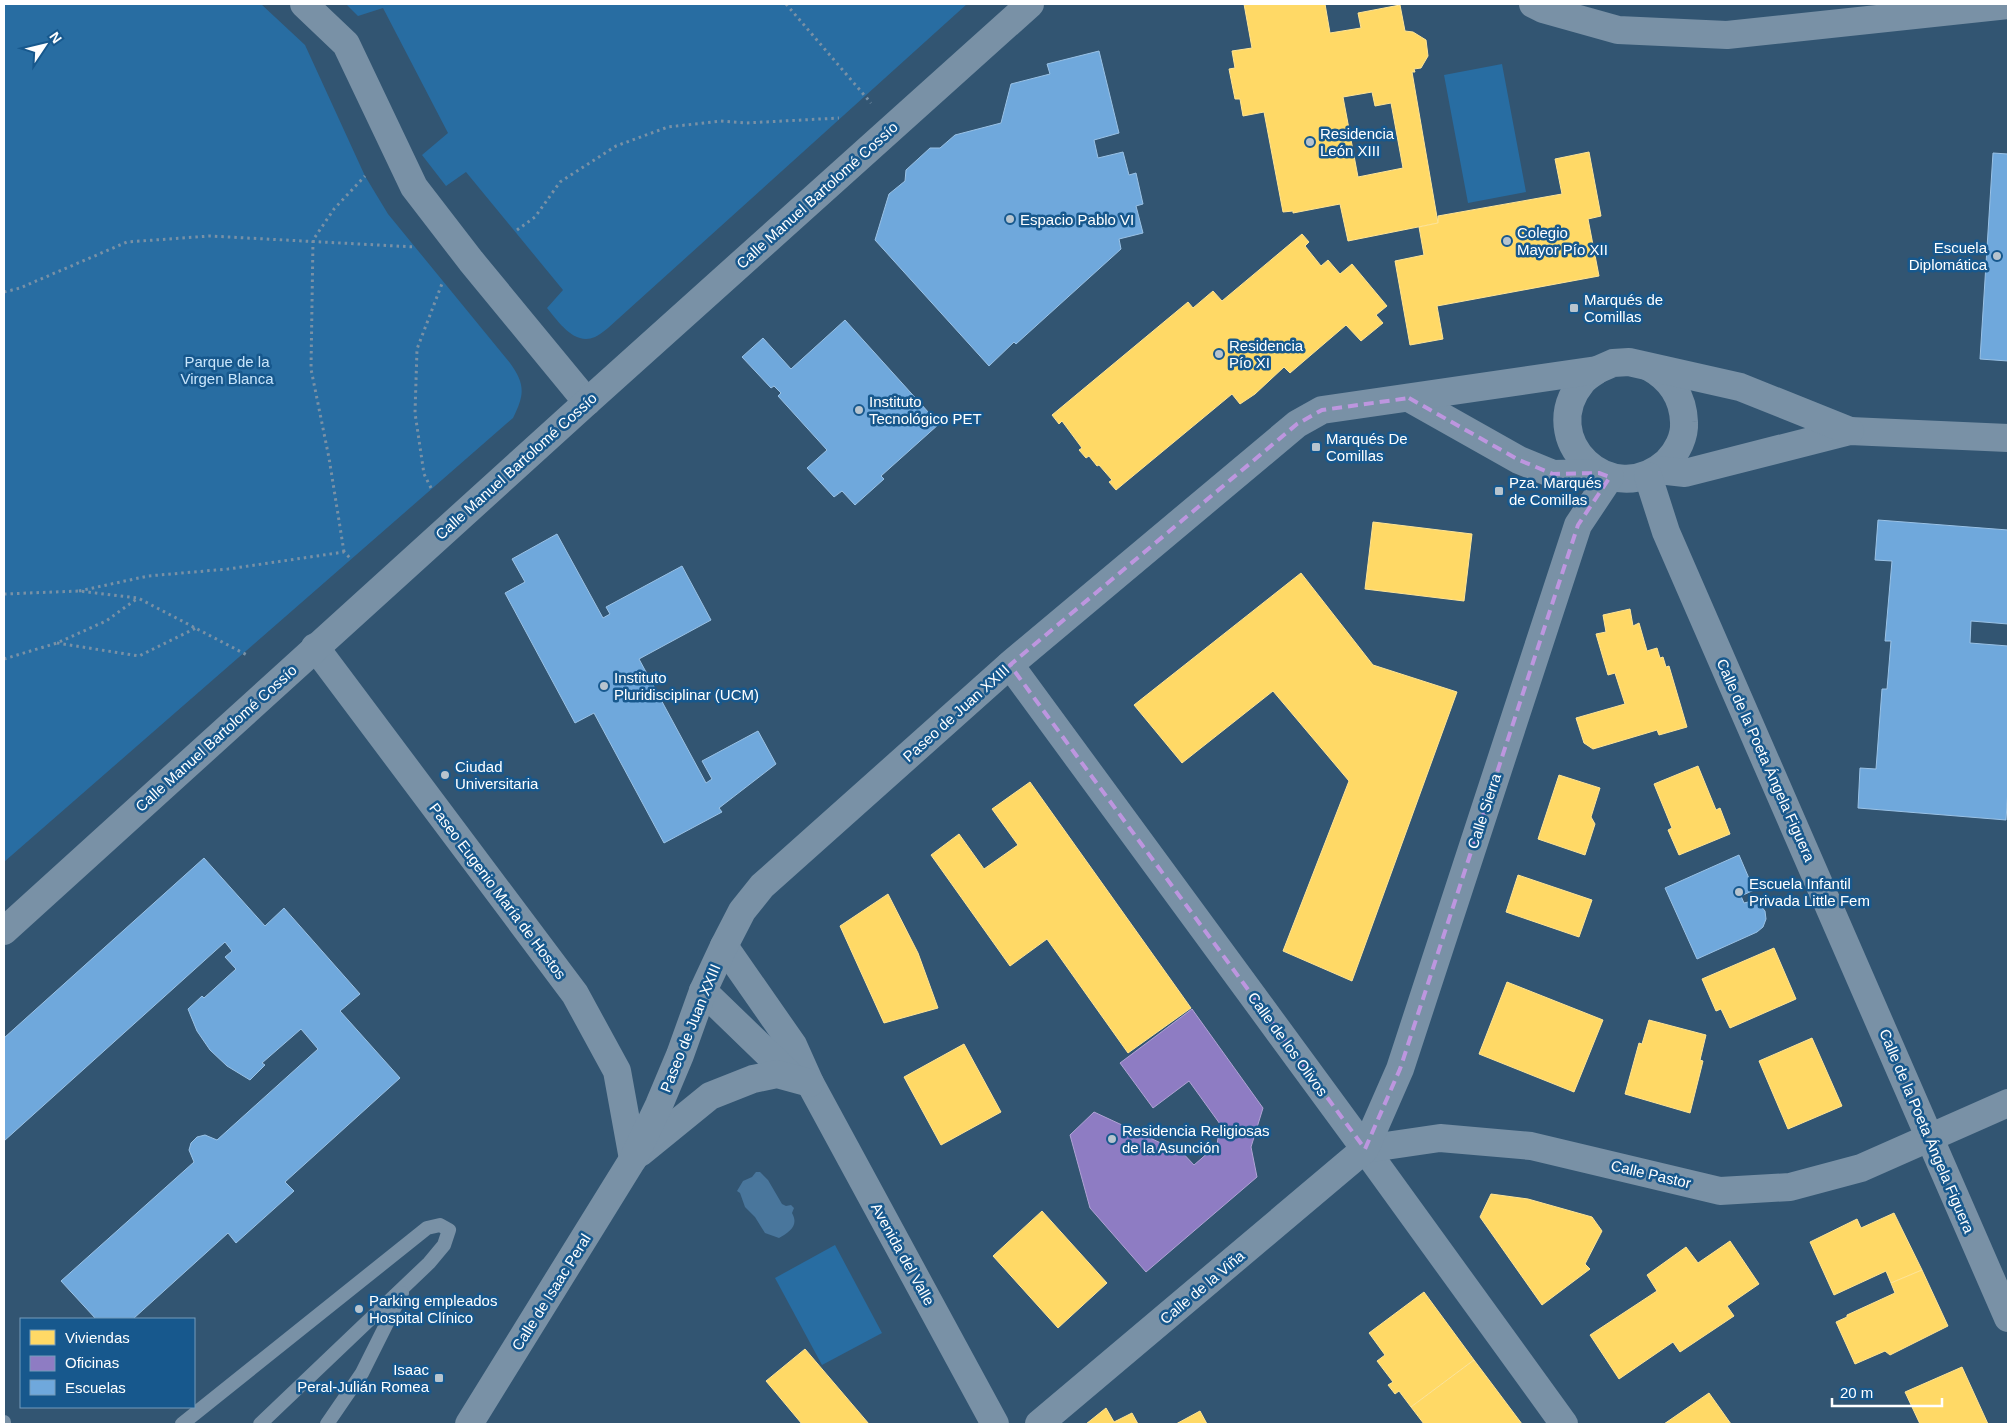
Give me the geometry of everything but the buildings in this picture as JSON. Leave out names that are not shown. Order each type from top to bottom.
[{"type":"street","points":[[304,4],[346,44],[414,187],[471,262],[587,402]]},
{"type":"street","name":"Calle Manuel Bartolomé Cossío","points":[[4,931],[315,647],[1030,4]]},
{"type":"street","points":[[1533,4],[1543,10],[1618,30],[1727,35],[2008,5]]},
{"type":"street","points":[[1604,475],[1584,462],[1574,448],[1568,431],[1568,412],[1573,396],[1583,381],[1597,370],[1613,364],[1629,362],[1740,387],[1850,431]]},
{"type":"street","points":[[1645,366],[1662,374],[1675,388],[1682,405],[1684,424],[1681,442],[1671,458],[1653,473]]},
{"type":"street","name":"Paseo de Juan XXIII","points":[[633,1158],[659,1105],[680,1055],[703,991],[724,946],[742,911],[762,886],[1010,665],[1297,424],[1322,410],[1597,370]]},
{"type":"street","points":[[1409,398],[1518,460],[1553,474],[1604,475],[1628,480],[1653,473],[1685,473],[1850,431],[2008,438]]},
{"type":"street","name":"Calle de la Poeta Ángela Figuera","points":[[1653,473],[1666,532],[2008,1318]]},
{"type":"street","name":"Calle Sierra","points":[[1365,1149],[1400,1069],[1578,525],[1604,475]]},
{"type":"street","name":"Paseo Eugenio María de Hostos","points":[[315,647],[575,994],[617,1071],[633,1158]]},
{"type":"street","name":"Calle de los Olivos","points":[[1010,665],[1564,1424]]},
{"type":"street","name":"Avenida del Valle","points":[[724,946],[793,1045],[801,1080],[996,1424]]},
{"type":"street","name":"Avenida del Valle","points":[[703,991],[801,1080]]},
{"type":"street","points":[[633,1158],[710,1096],[752,1078],[777,1074],[801,1080]]},
{"type":"street","name":"Calle Pastor","points":[[1365,1149],[1440,1138],[1531,1146],[1720,1191],[1790,1187],[1861,1168],[2008,1103]]},
{"type":"street","name":"Calle de la Viña","points":[[1040,1424],[1365,1149]]},
{"type":"street","name":"Calle de Isaac Peral","points":[[469,1424],[633,1158]]},
{"type":"lane","points":[[182,1424],[427,1228],[440,1225],[450,1230],[444,1245],[429,1263],[260,1424]]},
{"type":"lane","points":[[327,1424],[362,1372],[407,1284]]},
{"type":"path","points":[[786,4],[871,103]]},
{"type":"path","points":[[517,230],[535,217],[560,182],[616,146],[668,127],[721,121],[746,123],[840,118]]},
{"type":"path","points":[[350,558],[344,552],[329,458],[311,369],[313,240],[334,209],[365,176]]},
{"type":"path","points":[[4,292],[20,288],[127,242],[210,236],[415,246]]},
{"type":"path","points":[[431,488],[424,474],[415,413],[417,349],[443,281]]},
{"type":"path","points":[[79,591],[148,576],[228,569],[344,552]]},
{"type":"path","points":[[4,594],[79,591],[138,598],[247,655]]},
{"type":"path","points":[[4,659],[57,643],[106,621],[138,598]]},
{"type":"path","points":[[57,643],[139,656],[196,628]]},
{"type":"highlighted area","points":[[1409,398],[1519,460],[1553,474],[1599,473],[1610,477],[1578,525],[1400,1069],[1365,1149],[1010,665],[1297,424],[1322,410]]},
{"type":"green space","name":"Parque de la Virgen Blanca","points":[[4,4],[261,4],[305,45],[365,176],[388,214],[510,363],[521,383],[522,389],[520,402],[513,418],[4,862]]},
{"type":"green space","points":[[346,4],[967,4],[608,328],[595,337],[587,339],[580,338],[567,331],[547,308],[563,290],[466,172],[446,186],[422,155],[448,133],[383,8],[358,16]]},
{"type":"green space","points":[[1502,64],[1526,192],[1468,203],[1444,75]]},
{"type":"green space","points":[[835,1245],[882,1333],[822,1365],[775,1278]]},
{"type":"shaded area","points":[[756,1172],[760,1172],[768,1180],[782,1204],[786,1206],[791,1205],[794,1208],[792,1213],[794,1225],[790,1231],[779,1238],[765,1233],[755,1217],[745,1207],[740,1193],[737,1191],[743,1181],[752,1177]]},
{"type":"place","name":"Residencia León XIII","points":[[1310,142]]},
{"type":"place","name":"Espacio Pablo VI","points":[[1010,219]]},
{"type":"place","name":"Colegio Mayor Pío XII","points":[[1507,241]]},
{"type":"place","name":"Escuela Diplomática","points":[[1997,256]]},
{"type":"place","name":"Marqués de Comillas","points":[[1574,308]]},
{"type":"place","name":"Residencia Pío XI","points":[[1219,354]]},
{"type":"place","name":"Instituto Tecnológico PET","points":[[859,410]]},
{"type":"place","name":"Marqués De Comillas","points":[[1316,447]]},
{"type":"place","name":"Pza. Marqués de Comillas","points":[[1499,491]]},
{"type":"place","name":"Instituto Pluridisciplinar (UCM)","points":[[604,686]]},
{"type":"place","name":"Ciudad Universitaria","points":[[445,775]]},
{"type":"place","name":"Escuela Infantil Privada Little Fem","points":[[1739,892]]},
{"type":"place","name":"Residencia Religiosas de la Asunción","points":[[1112,1139]]},
{"type":"place","name":"Parking empleados Hospital Clínico","points":[[359,1309]]},
{"type":"place","name":"Isaac Peral-Julián Romea","points":[[439,1378]]}]
